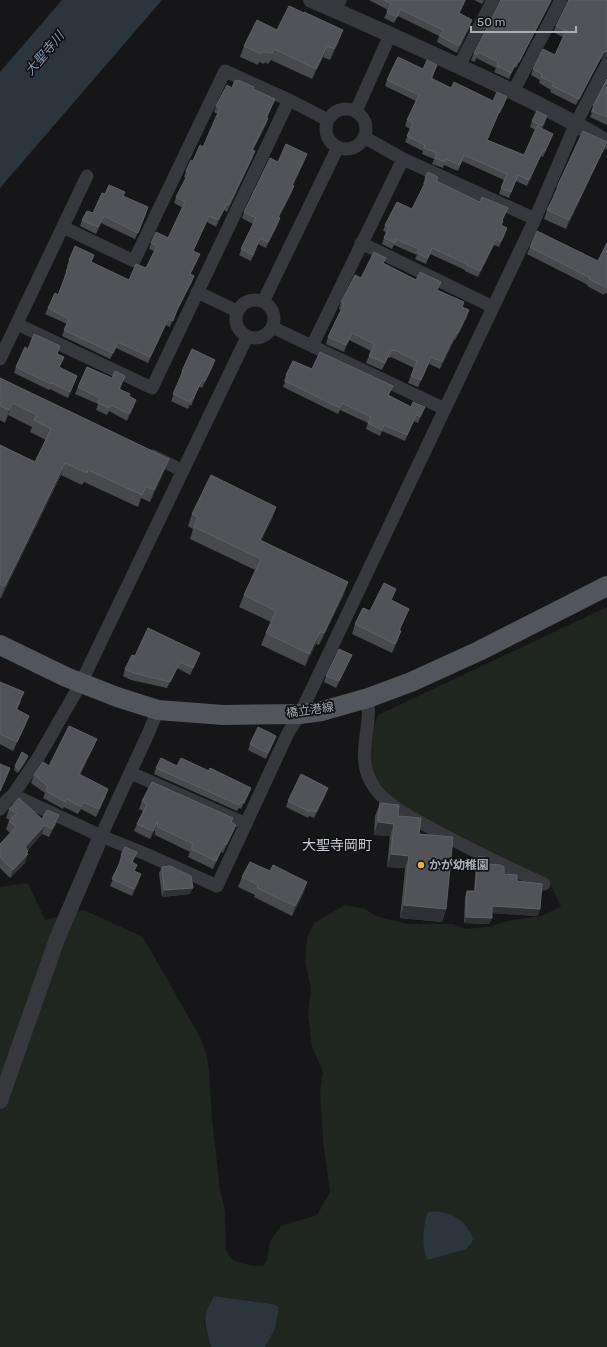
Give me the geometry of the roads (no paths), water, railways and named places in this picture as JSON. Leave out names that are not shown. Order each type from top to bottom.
[{"type":"main road","name":"橋立港線","points":[[0,645],[66,677],[117,697],[158,710],[223,715],[300,714],[322,711],[368,698],[411,682],[452,664],[607,586]]},
{"type":"street","points":[[311,0],[338,5],[390,35],[459,66],[576,123],[607,142]]},
{"type":"street","points":[[459,66],[493,0]]},
{"type":"street","points":[[513,92],[561,0]]},
{"type":"street","points":[[356,111],[390,35]]},
{"type":"street","points":[[247,337],[81,683],[38,758],[5,800],[148,855],[217,886],[288,733],[300,714],[535,219],[576,123],[607,64]]},
{"type":"street","points":[[63,227],[134,261],[225,71],[289,100],[328,120]]},
{"type":"street","points":[[18,324],[152,388],[289,100]]},
{"type":"street","points":[[343,109],[356,111],[365,121],[366,127],[364,137],[358,145],[352,148],[345,149],[338,147],[333,144],[326,133],[328,120],[332,114],[343,109]]},
{"type":"street","points":[[364,137],[403,159],[535,219]]},
{"type":"street","points":[[263,302],[338,147]]},
{"type":"street","points":[[312,346],[403,159]]},
{"type":"street","points":[[0,359],[18,324],[87,176]]},
{"type":"street","points":[[361,243],[493,307]]},
{"type":"street","points":[[197,292],[237,311]]},
{"type":"street","points":[[257,300],[263,302],[272,311],[274,318],[272,327],[266,335],[260,338],[253,339],[247,337],[238,329],[236,317],[237,311],[245,303],[257,300]]},
{"type":"street","points":[[272,327],[444,409]]},
{"type":"street","points":[[141,451],[183,471]]},
{"type":"street","points":[[368,698],[368,718],[364,760],[370,780],[377,790],[404,814],[473,850],[544,884]]},
{"type":"street","points":[[0,1101],[57,939],[101,836],[158,710]]},
{"type":"street","points":[[130,773],[246,824]]},
{"type":"water","name":"大聖寺川","points":[[62,0],[162,0],[0,188],[0,72]]},
{"type":"water","points":[[428,1212],[443,1212],[456,1217],[467,1227],[470,1233],[473,1240],[470,1245],[463,1250],[428,1260],[424,1250],[424,1236]]},
{"type":"water","points":[[214,1296],[273,1304],[279,1307],[275,1329],[265,1347],[211,1347],[205,1321],[207,1310]]},
{"type":"place","name":"かが幼稚園","points":[[421,865]]},
{"type":"district","name":"大聖寺岡町","points":[[337,845]]}]
